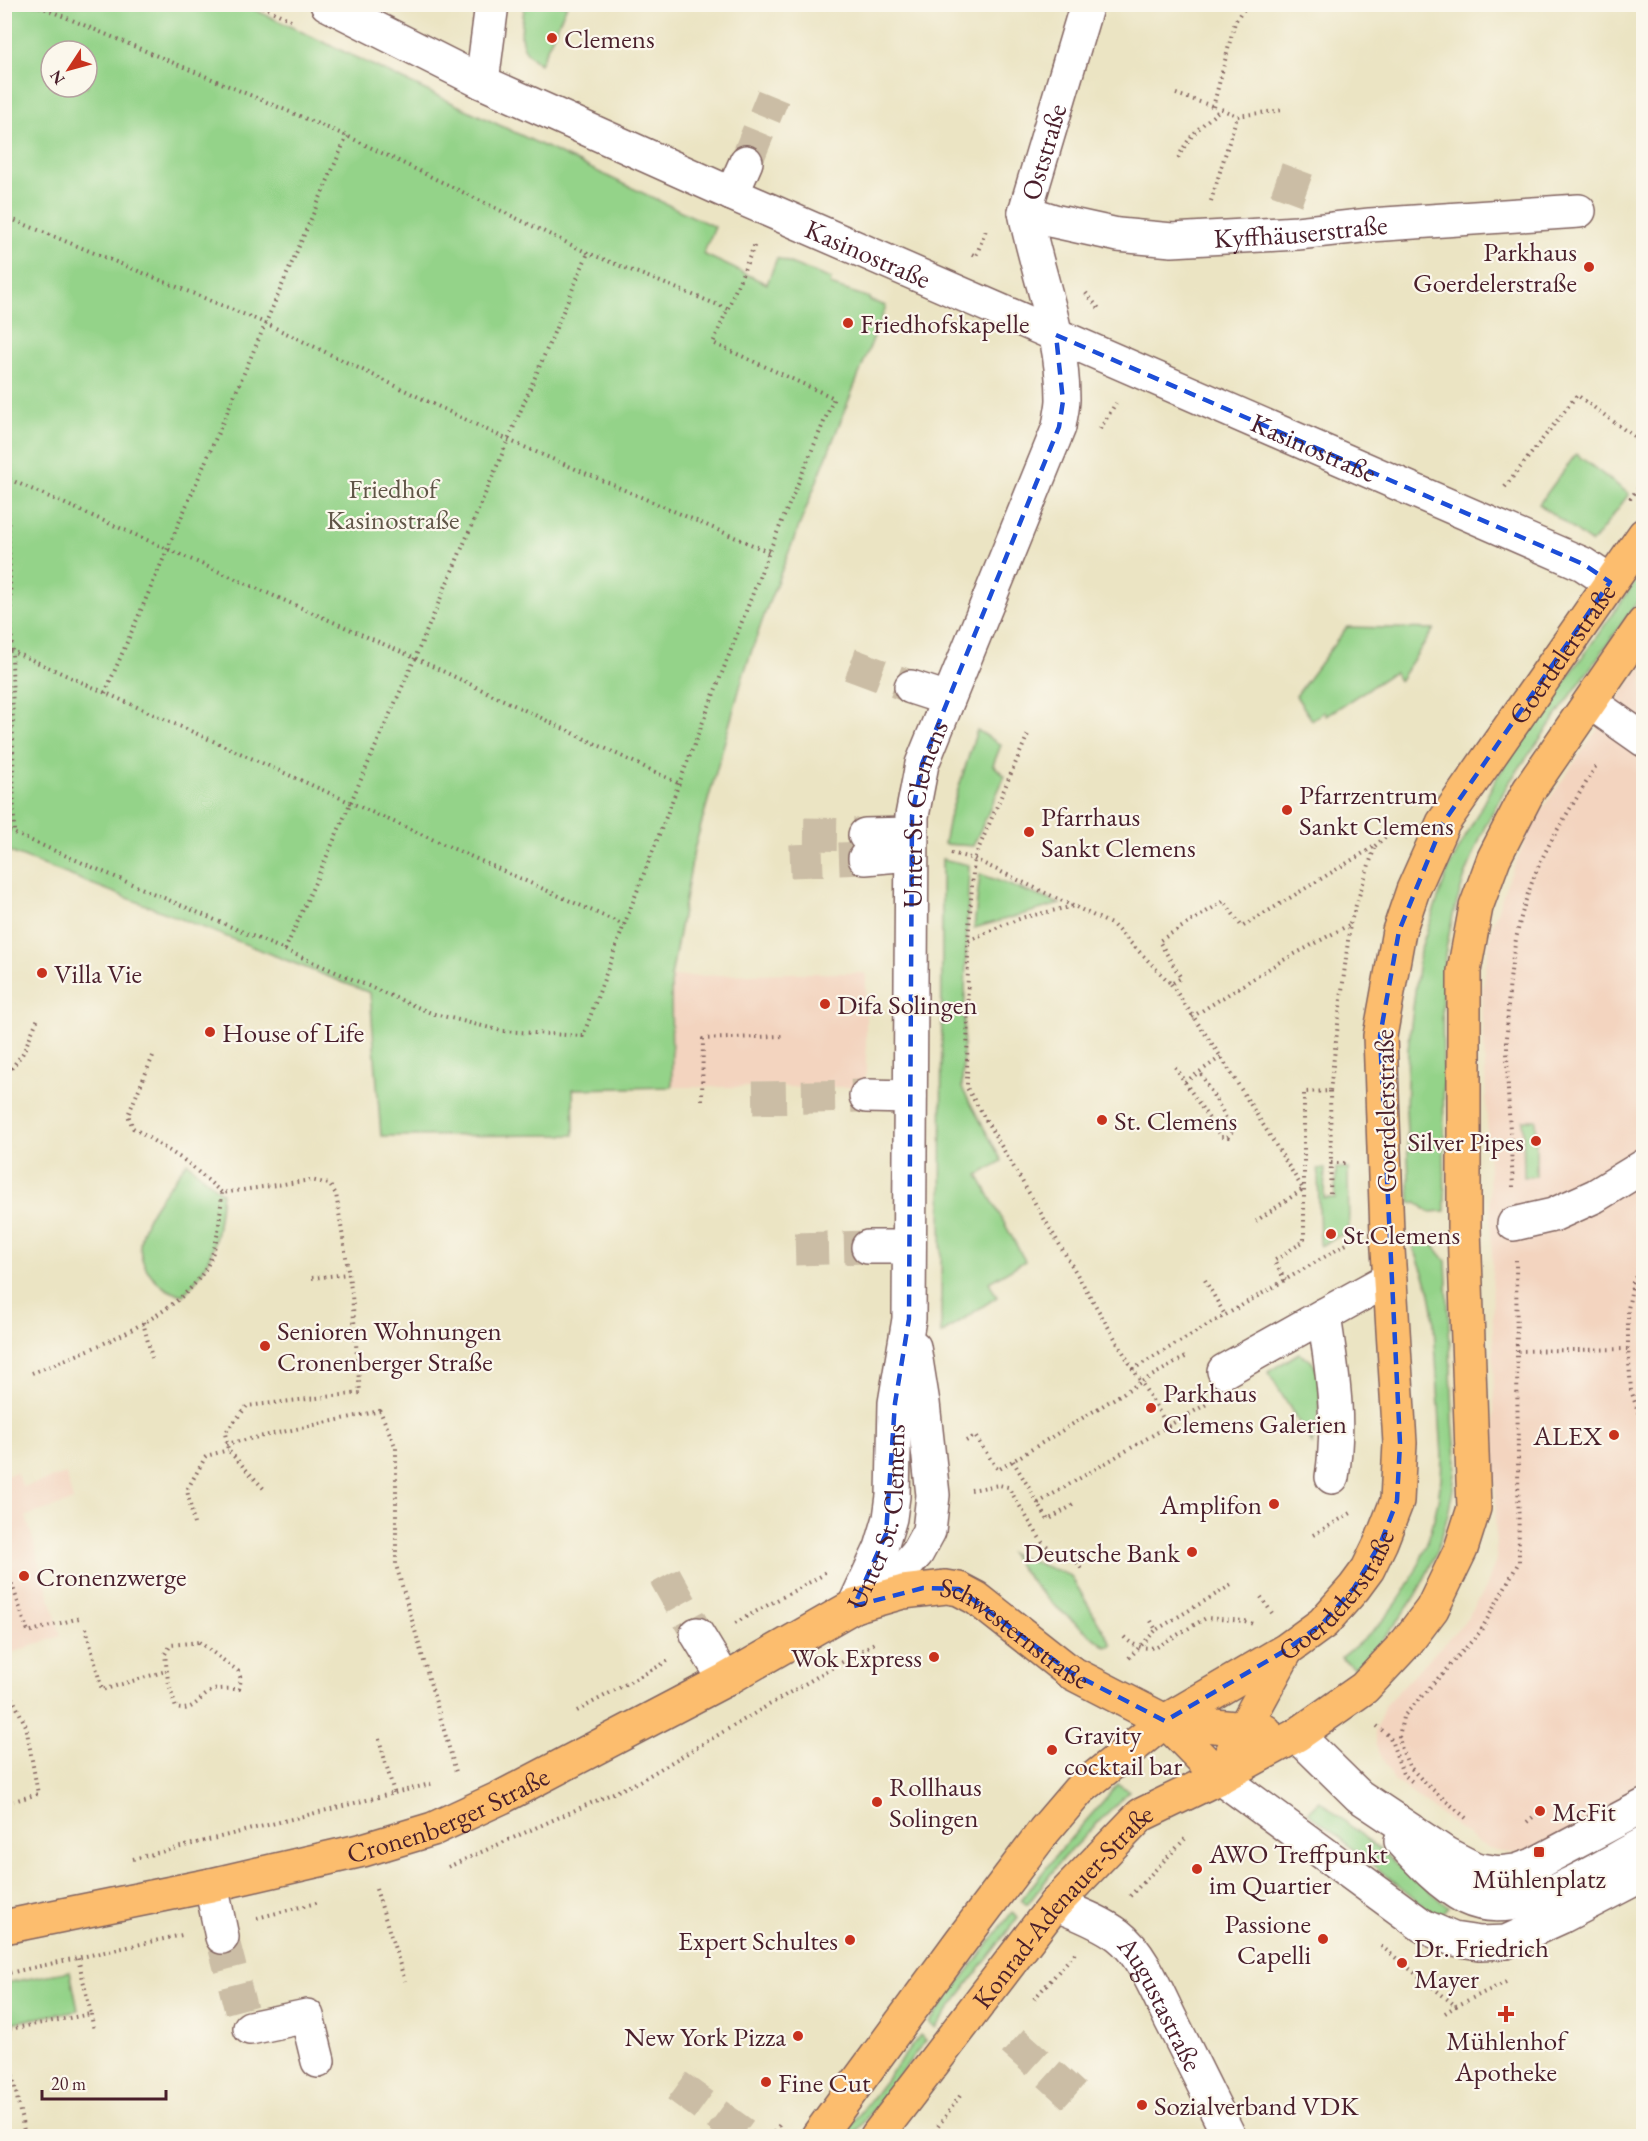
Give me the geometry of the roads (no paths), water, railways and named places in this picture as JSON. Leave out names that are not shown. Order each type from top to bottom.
[{"type":"main road","name":"Goerdelerstraße","points":[[1165,1721],[1286,1650],[1323,1623],[1354,1588],[1372,1560],[1396,1501],[1400,1443],[1389,1279],[1380,1036],[1399,931],[1413,890],[1443,823],[1644,535]]},
{"type":"main road","name":"Goerdelerstraße","points":[[1297,1735],[1364,1688],[1419,1628],[1432,1608],[1461,1549],[1474,1508],[1464,1228],[1464,971],[1476,907],[1494,858],[1529,790],[1644,623]]},
{"type":"main road","name":"Schwesternstraße","points":[[854,1606],[922,1588],[959,1589],[976,1598],[1070,1672],[1165,1721]]},
{"type":"main road","name":"Cronenberger Straße","points":[[4,1927],[211,1885],[363,1850],[433,1829],[502,1797],[724,1680],[854,1606]]},
{"type":"main road","points":[[1165,1721],[1220,1777],[1286,1650]]},
{"type":"main road","points":[[1165,1721],[1297,1735]]},
{"type":"main road","name":"Konrad-Adenauer-Straße","points":[[818,2136],[1044,1831],[1079,1790],[1165,1721]]},
{"type":"main road","name":"Konrad-Adenauer-Straße","points":[[878,2136],[1055,1904],[1141,1815],[1220,1777],[1297,1735]]},
{"type":"street","name":"Kasinostraße","points":[[327,4],[482,82],[732,194],[1583,564],[1610,582]]},
{"type":"street","points":[[482,82],[492,4]]},
{"type":"street","name":"Oststraße","points":[[1056,335],[1025,212],[1087,4]]},
{"type":"street","points":[[732,194],[746,162]]},
{"type":"street","name":"Kyffhäuserstraße","points":[[1025,212],[1118,235],[1172,240],[1297,233],[1381,224],[1579,211]]},
{"type":"street","name":"Unter St. Clemens","points":[[854,1606],[900,1571],[917,1553],[929,1532],[933,1495],[923,1403],[909,1318],[912,816],[922,764],[1059,427],[1063,401],[1056,335]]},
{"type":"street","points":[[911,687],[948,699]]},
{"type":"street","points":[[1590,702],[1632,732]]},
{"type":"street","points":[[865,846],[911,844]]},
{"type":"street","points":[[866,1096],[910,1097]]},
{"type":"street","points":[[1514,1224],[1553,1215],[1595,1196],[1644,1166]]},
{"type":"street","points":[[868,1247],[909,1247]]},
{"type":"street","points":[[1224,1371],[1389,1279]]},
{"type":"street","points":[[1323,1316],[1337,1414],[1337,1437],[1332,1477]]},
{"type":"street","name":"Unter St. Clemens","points":[[854,1606],[881,1548],[890,1518],[893,1496],[895,1403],[909,1318]]},
{"type":"street","points":[[699,1638],[724,1680]]},
{"type":"street","points":[[1297,1735],[1359,1796],[1417,1859],[1444,1883],[1467,1898],[1492,1906],[1522,1902],[1554,1891],[1644,1844]]},
{"type":"street","points":[[1220,1777],[1423,1926],[1453,1939],[1480,1943],[1506,1942],[1561,1917],[1644,1874]]},
{"type":"street","points":[[1359,1796],[1446,1854],[1475,1869],[1499,1873],[1516,1871],[1533,1865],[1644,1806]]},
{"type":"street","points":[[211,1885],[222,1937]]},
{"type":"street","name":"Augustastraße","points":[[1055,1904],[1103,1925],[1119,1935],[1131,1948],[1147,1972],[1229,2136]]},
{"type":"street","points":[[250,2028],[307,2016],[318,2061]]},
{"type":"tunnel","points":[[746,162],[773,96]]},
{"type":"tunnel","points":[[1286,200],[1302,156]]},
{"type":"tunnel","points":[[850,664],[911,687]]},
{"type":"tunnel","points":[[804,834],[865,835]]},
{"type":"tunnel","points":[[790,861],[865,858]]},
{"type":"tunnel","points":[[753,1098],[866,1096]]},
{"type":"tunnel","points":[[795,1249],[868,1247]]},
{"type":"tunnel","points":[[665,1576],[697,1634]]},
{"type":"tunnel","points":[[222,1937],[241,2010]]},
{"type":"tunnel","points":[[1013,2041],[1075,2097]]},
{"type":"tunnel","points":[[677,2086],[746,2136]]},
{"type":"place","name":"Clemens","points":[[552,38]]},
{"type":"place","name":"Parkhaus Goerdelerstraße","points":[[1589,267]]},
{"type":"place","name":"Friedhofskapelle","points":[[848,323]]},
{"type":"place","name":"Pfarrzentrum Sankt Clemens","points":[[1287,810]]},
{"type":"place","name":"Pfarrhaus Sankt Clemens","points":[[1029,832]]},
{"type":"place","name":"Villa Vie","points":[[42,973]]},
{"type":"place","name":"Difa Solingen","points":[[825,1004]]},
{"type":"place","name":"House of Life","points":[[210,1032]]},
{"type":"place","name":"St. Clemens","points":[[1102,1120]]},
{"type":"place","name":"Silver Pipes","points":[[1536,1141]]},
{"type":"place","name":"St.Clemens","points":[[1331,1234]]},
{"type":"place","name":"Senioren Wohnungen Cronenberger Straße","points":[[265,1346]]},
{"type":"place","name":"Parkhaus Clemens Galerien","points":[[1151,1408]]},
{"type":"place","name":"ALEX","points":[[1614,1435]]},
{"type":"place","name":"Amplifon","points":[[1274,1504]]},
{"type":"place","name":"Deutsche Bank","points":[[1192,1552]]},
{"type":"place","name":"Cronenzwerge","points":[[24,1576]]},
{"type":"place","name":"Wok Express","points":[[934,1657]]},
{"type":"place","name":"Gravity cocktail bar","points":[[1052,1750]]},
{"type":"place","name":"Rollhaus Solingen","points":[[877,1802]]},
{"type":"place","name":"McFit","points":[[1540,1811]]},
{"type":"place","name":"Mühlenplatz","points":[[1539,1852]]},
{"type":"place","name":"AWO Treffpunkt im Quartier","points":[[1197,1869]]},
{"type":"place","name":"Passione Capelli","points":[[1323,1939]]},
{"type":"place","name":"Expert Schultes","points":[[850,1940]]},
{"type":"place","name":"Dr. Friedrich Mayer","points":[[1402,1963]]},
{"type":"place","name":"Mühlenhof Apotheke","points":[[1506,2014]]},
{"type":"place","name":"New York Pizza","points":[[798,2036]]},
{"type":"place","name":"Fine Cut","points":[[766,2082]]},
{"type":"place","name":"Sozialverband VDK","points":[[1142,2105]]},
{"type":"park label","name":"Friedhof Kasinostraße","points":[[393,504]]}]
